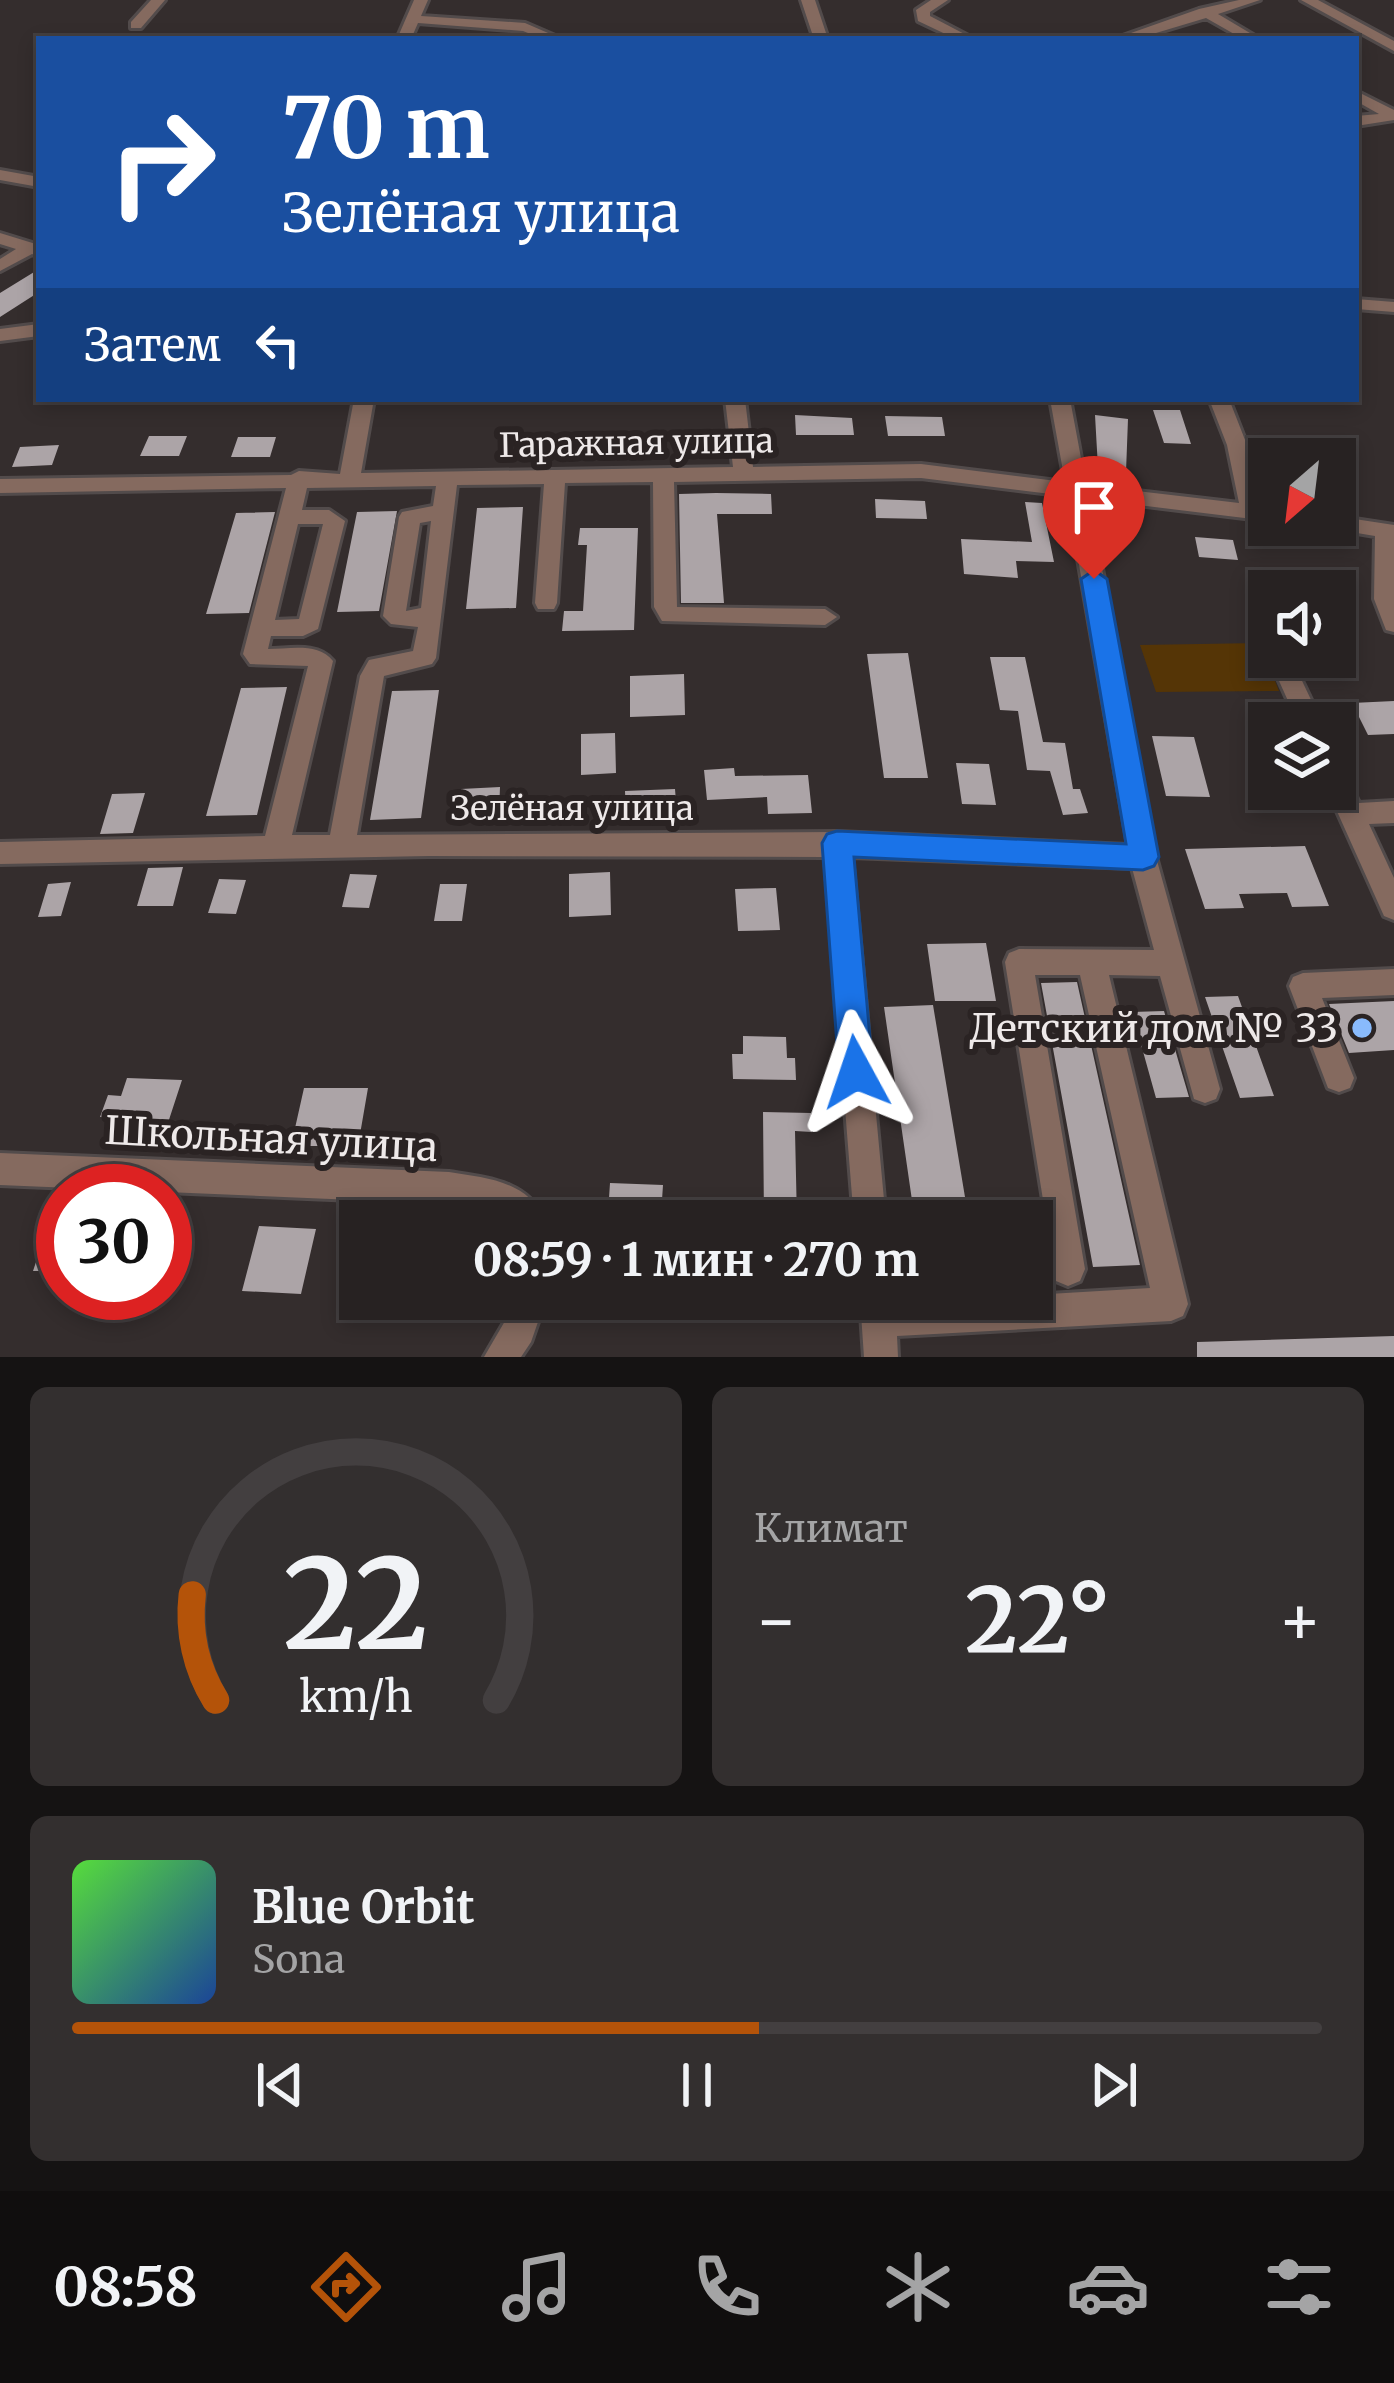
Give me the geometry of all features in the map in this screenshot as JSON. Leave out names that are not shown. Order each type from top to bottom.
[{"type":"street","points":[[136,25],[158,0]]},
{"type":"street","points":[[405,36],[421,0]]},
{"type":"street","points":[[808,0],[819,36]]},
{"type":"street","points":[[941,0],[923,10],[922,19],[960,36]]},
{"type":"street","points":[[1130,36],[1252,0]]},
{"type":"street","points":[[1308,0],[1394,46]]},
{"type":"street","points":[[1204,12],[1248,36]]},
{"type":"street","points":[[412,19],[525,27],[548,36]]},
{"type":"street","points":[[1359,97],[1394,116]]},
{"type":"street","points":[[1359,121],[1394,116]]},
{"type":"street","points":[[0,175],[36,181]]},
{"type":"street","points":[[0,238],[34,250]]},
{"type":"street","points":[[0,266],[34,250]]},
{"type":"street","points":[[1359,304],[1394,307]]},
{"type":"street","points":[[0,335],[36,330]]},
{"type":"street","points":[[350,478],[363,402]]},
{"type":"street","points":[[735,402],[744,476]]},
{"type":"street","points":[[1061,402],[1143,857],[1205,1090]]},
{"type":"street","points":[[1220,402],[1248,476]]},
{"type":"street","name":"Гаражная улица","points":[[0,486],[921,471],[1248,511]]},
{"type":"street","points":[[662,476],[665,607],[670,615],[825,616]]},
{"type":"street","points":[[342,844],[372,676],[377,666],[424,658],[447,477]]},
{"type":"street","points":[[546,603],[556,477]]},
{"type":"street","points":[[276,846],[320,661],[315,657],[258,658],[261,628],[299,478]]},
{"type":"street","points":[[432,611],[423,619],[394,616],[410,517],[443,512]]},
{"type":"street","points":[[261,628],[303,628],[310,623],[334,521],[289,518]]},
{"type":"street","points":[[1356,526],[1390,531],[1381,592],[1394,624]]},
{"type":"street","points":[[1349,810],[1394,908]]},
{"type":"street","points":[[1351,814],[1394,812]]},
{"type":"street","points":[[837,843],[868,1200]]},
{"type":"street","name":"Зелёная улица","points":[[0,853],[342,844],[837,843],[1143,857]]},
{"type":"street","points":[[1068,1268],[1019,962],[1173,963]]},
{"type":"street","points":[[1053,1306],[1171,1304],[1092,962]]},
{"type":"street","points":[[1340,1078],[1303,986],[1394,982]]},
{"type":"street","name":"Школьная улица","points":[[0,1169],[449,1188],[506,1200]]},
{"type":"street","points":[[501,1357],[522,1320]]},
{"type":"street","points":[[878,1320],[880,1357]]},
{"type":"shaded area","points":[[1248,643],[1248,678],[1274,678],[1279,691],[1156,692],[1140,645]]},
{"type":"building","points":[[36,271],[36,294],[0,317],[0,293]]},
{"type":"building","points":[[1153,410],[1180,410],[1191,444],[1164,443]]},
{"type":"building","points":[[795,415],[852,418],[854,435],[796,435]]},
{"type":"building","points":[[1095,415],[1128,419],[1126,472],[1098,468]]},
{"type":"building","points":[[885,416],[942,417],[945,436],[888,436]]},
{"type":"building","points":[[149,436],[187,436],[179,456],[140,456]]},
{"type":"building","points":[[238,437],[276,437],[270,457],[231,457]]},
{"type":"building","points":[[59,445],[52,465],[12,467],[20,447]]},
{"type":"building","points":[[679,494],[771,494],[772,514],[717,514],[724,603],[681,603]]},
{"type":"building","points":[[875,499],[925,501],[927,519],[876,518]]},
{"type":"building","points":[[1025,502],[1042,503],[1054,562],[1016,561],[1018,578],[964,574],[961,539],[1032,542]]},
{"type":"building","points":[[523,507],[516,608],[466,609],[477,508]]},
{"type":"building","points":[[397,511],[379,611],[337,612],[357,512]]},
{"type":"building","points":[[275,512],[249,613],[206,614],[236,513]]},
{"type":"building","points":[[580,528],[638,528],[634,630],[562,631],[564,611],[583,611],[587,545],[578,545]]},
{"type":"building","points":[[1195,537],[1233,540],[1238,560],[1199,557]]},
{"type":"building","points":[[908,653],[928,778],[884,778],[867,654]]},
{"type":"building","points":[[990,657],[1025,657],[1043,742],[1065,743],[1073,789],[1080,789],[1088,813],[1063,815],[1050,771],[1027,770],[1018,711],[1000,710]]},
{"type":"building","points":[[684,674],[685,715],[630,717],[630,676]]},
{"type":"building","points":[[287,687],[257,815],[206,816],[241,688]]},
{"type":"building","points":[[439,690],[421,818],[370,820],[392,691]]},
{"type":"building","points":[[1394,701],[1394,734],[1368,735],[1356,703]]},
{"type":"building","points":[[615,733],[616,773],[581,775],[581,734]]},
{"type":"building","points":[[1152,736],[1194,737],[1210,797],[1166,796]]},
{"type":"building","points":[[956,763],[989,764],[996,805],[962,804]]},
{"type":"building","points":[[734,768],[735,776],[808,775],[812,813],[768,814],[767,797],[707,800],[704,770]]},
{"type":"building","points":[[500,787],[499,814],[460,816],[461,789]]},
{"type":"building","points":[[675,789],[677,814],[626,817],[625,791]]},
{"type":"building","points":[[145,793],[133,833],[100,834],[112,794]]},
{"type":"building","points":[[1305,846],[1329,906],[1292,907],[1287,893],[1239,894],[1244,908],[1205,909],[1185,849]]},
{"type":"building","points":[[183,867],[173,906],[137,906],[148,868]]},
{"type":"building","points":[[610,872],[611,915],[569,917],[569,874]]},
{"type":"building","points":[[350,874],[377,875],[369,908],[342,907]]},
{"type":"building","points":[[219,879],[246,880],[236,914],[208,913]]},
{"type":"building","points":[[71,882],[61,916],[38,917],[48,884]]},
{"type":"building","points":[[440,884],[467,884],[462,921],[434,921]]},
{"type":"building","points":[[776,888],[780,930],[738,931],[735,889]]},
{"type":"building","points":[[986,943],[996,1001],[935,1001],[927,944]]},
{"type":"building","points":[[1077,982],[1140,1265],[1093,1267],[1041,983]]},
{"type":"building","points":[[1238,996],[1274,1096],[1240,1098],[1205,997]]},
{"type":"building","name":"Детский дом № 33","points":[[1394,1001],[1394,1050],[1349,1053],[1329,1004]]},
{"type":"building","points":[[933,1005],[966,1200],[912,1200],[884,1007]]},
{"type":"building","points":[[1164,1011],[1189,1097],[1156,1098],[1132,1012]]},
{"type":"building","points":[[743,1036],[786,1037],[787,1058],[795,1058],[796,1080],[733,1079],[732,1054],[743,1054]]},
{"type":"building","points":[[127,1078],[182,1080],[164,1135],[108,1132],[113,1118],[100,1117],[108,1095],[121,1096]]},
{"type":"building","points":[[304,1088],[368,1088],[358,1146],[291,1146]]},
{"type":"building","points":[[763,1112],[811,1113],[812,1132],[795,1131],[797,1200],[764,1200]]},
{"type":"building","points":[[610,1183],[663,1185],[662,1200],[609,1200]]},
{"type":"building","points":[[259,1226],[316,1229],[301,1294],[242,1291]]},
{"type":"building","points":[[1394,1336],[1394,1357],[1197,1357],[1197,1342]]},
{"type":"place","name":"Детский дом № 33","points":[[1362,1028]]},
{"type":"route","points":[[856,1072],[837,843],[1143,857],[1094,579]]}]
